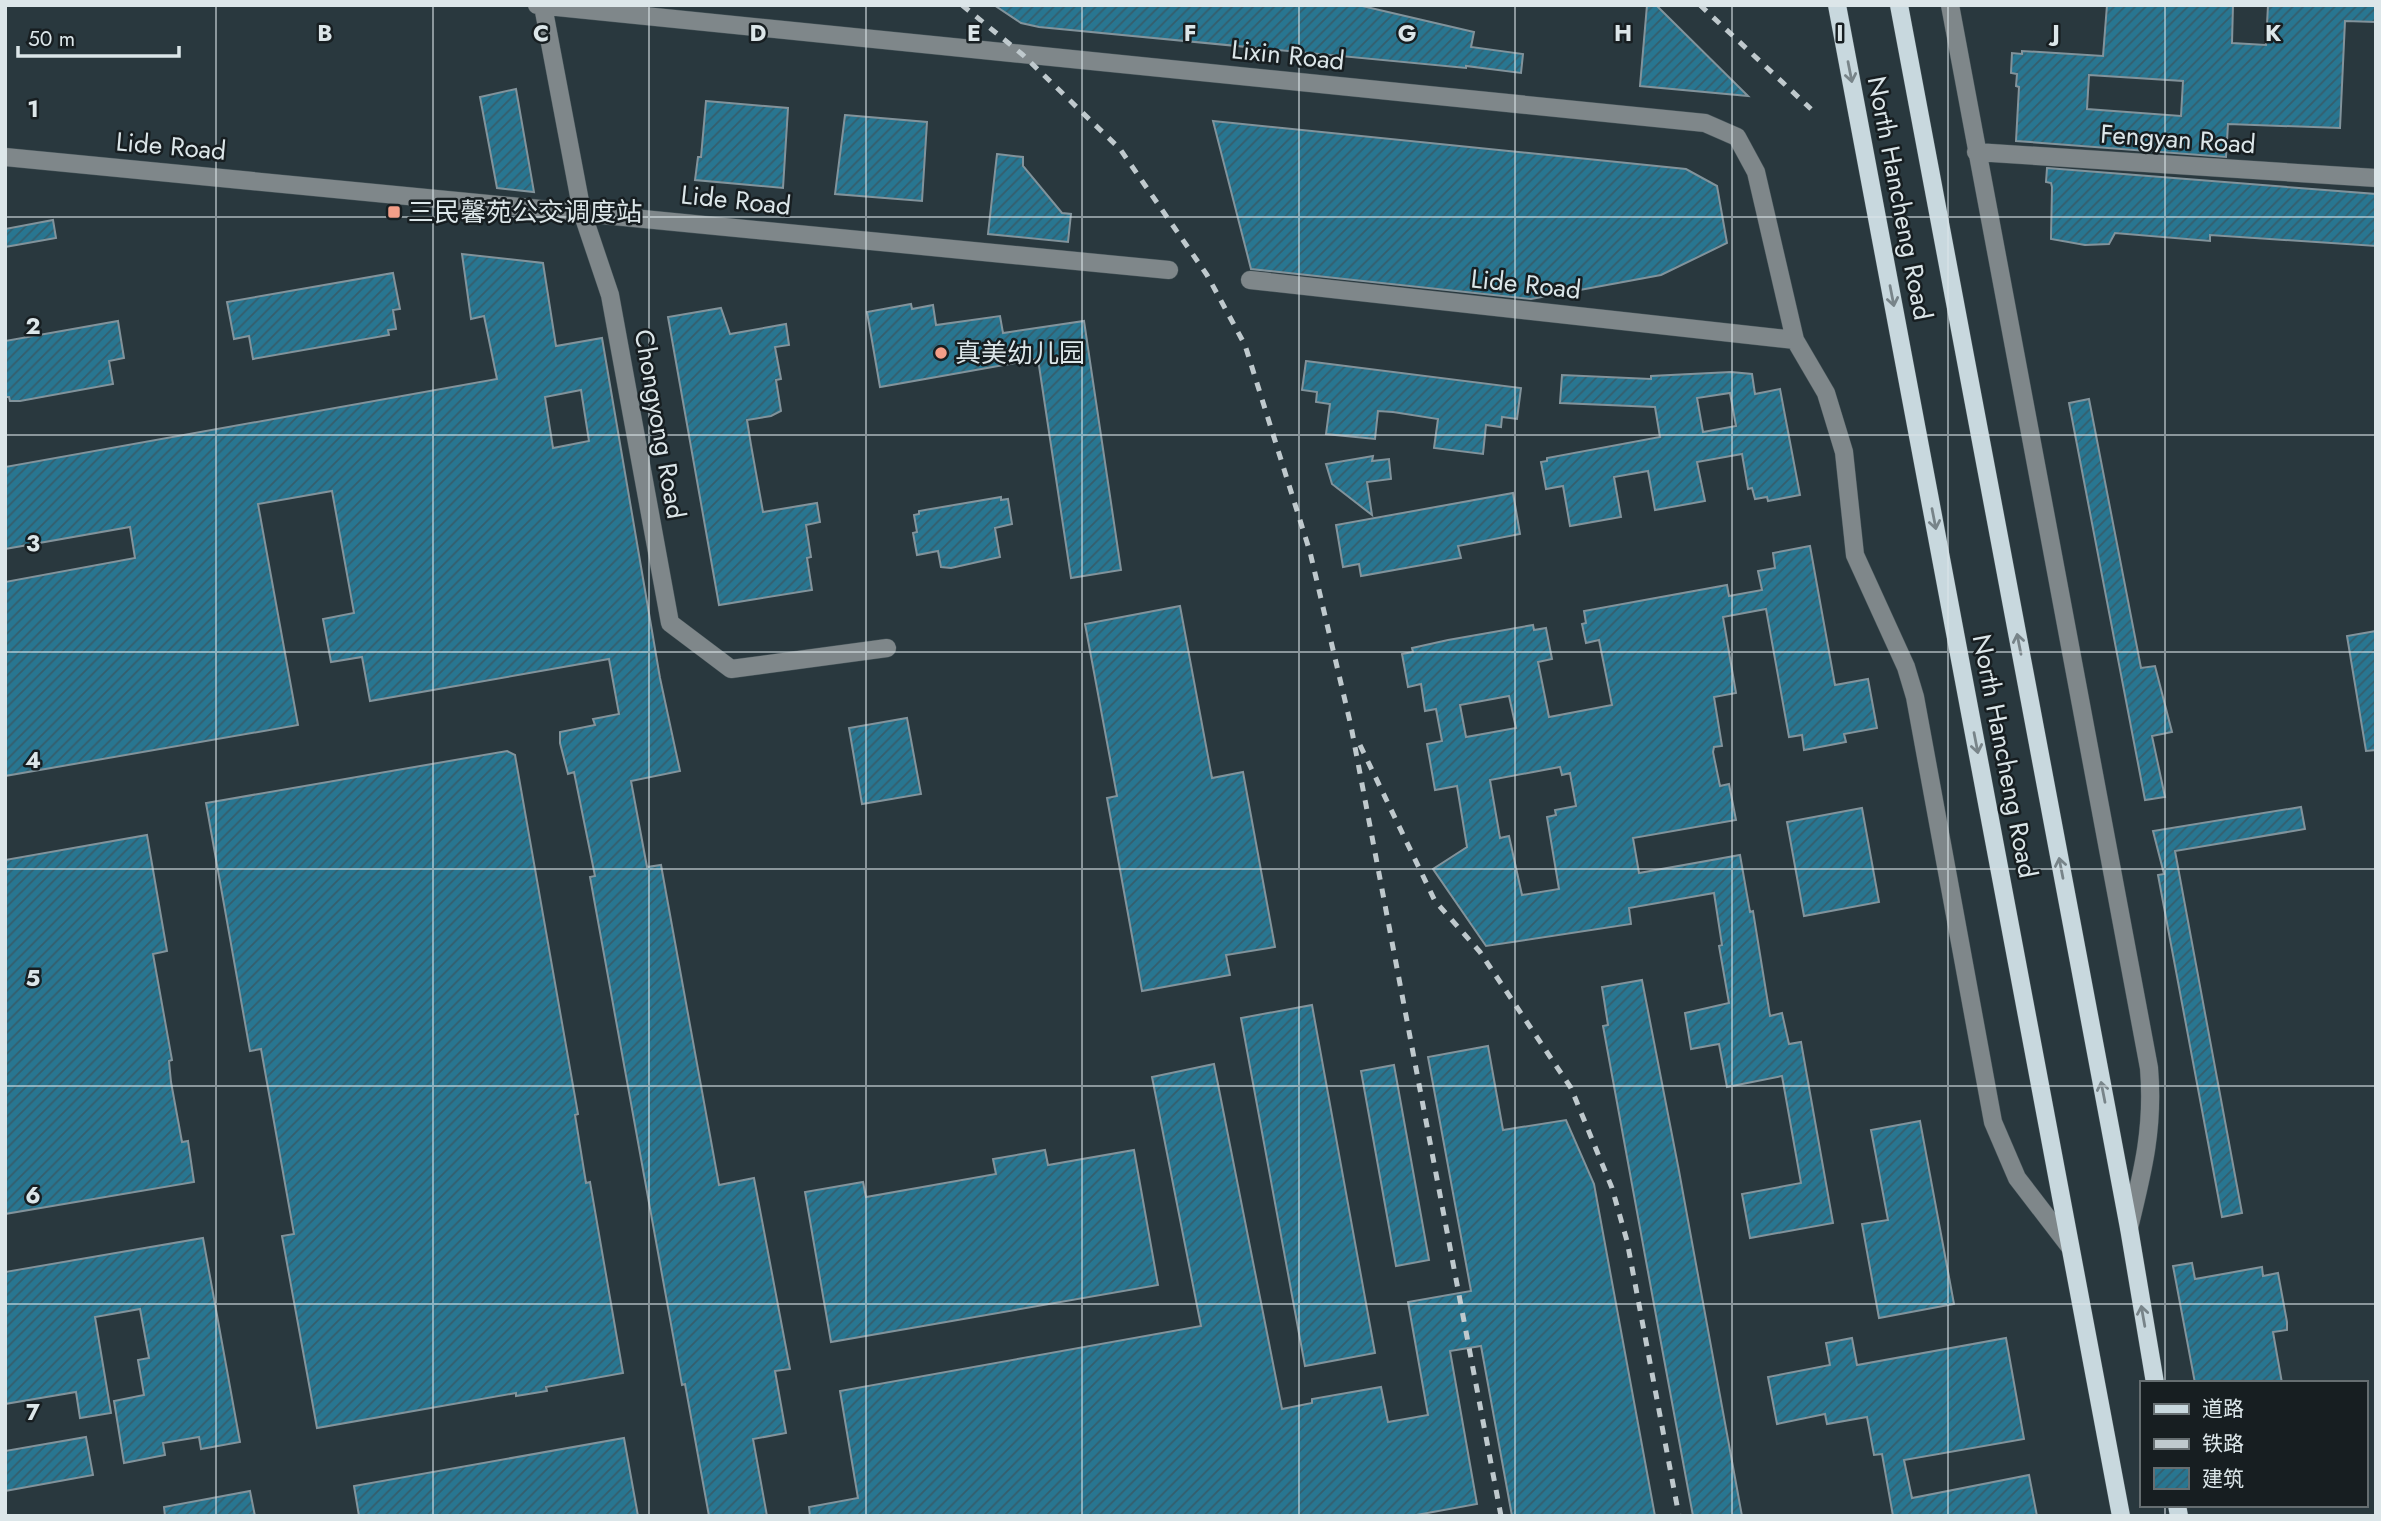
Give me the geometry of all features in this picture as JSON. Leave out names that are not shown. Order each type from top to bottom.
[{"type":"main road","name":"North Hancheng Road","points":[[1837,5],[2121,1516]]},
{"type":"main road","name":"North Hancheng Road","points":[[1899,5],[2129,1228],[2155,1381]]},
{"type":"street","name":"Lixin Road","points":[[537,5],[1705,123],[1737,137],[1756,172],[1795,340],[1826,393],[1837,424],[1849,479],[1855,555],[1906,667],[1915,697],[1993,1122],[2017,1178],[2070,1247]]},
{"type":"street","points":[[1950,5],[2149,1068],[2152,1107],[2148,1153],[2129,1228]]},
{"type":"street","name":"Chongyong Road","points":[[543,6],[582,212],[610,295],[670,623],[730,669],[887,648]]},
{"type":"street","name":"Fengyan Road","points":[[1976,152],[2376,178]]},
{"type":"street","name":"Lide Road","points":[[5,157],[1168,270]]},
{"type":"street","name":"Lide Road","points":[[1251,280],[1795,340]]},
{"type":"building","points":[[994,5],[1358,5],[1474,32],[1471,47],[1523,54],[1521,73],[1039,27],[1021,23]]},
{"type":"building","points":[[1647,5],[1656,5],[1748,96],[1640,86]]},
{"type":"building","points":[[2107,5],[2233,5],[2232,43],[2266,45],[2268,5],[2376,5],[2376,22],[2345,21],[2340,128],[2228,124],[2226,157],[2016,141],[2019,87],[2016,86],[2017,74],[2011,73],[2012,53],[2022,54],[2022,51],[2103,56]],"holes":[[[2089,75],[2183,81],[2181,116],[2087,109]]]},
{"type":"building","points":[[516,89],[534,192],[497,188],[480,97]]},
{"type":"building","points":[[706,101],[788,108],[783,188],[695,180],[698,157],[701,157]]},
{"type":"building","points":[[845,115],[927,122],[922,201],[835,194]]},
{"type":"building","points":[[1213,121],[1686,169],[1717,186],[1727,243],[1661,275],[1531,299],[1251,269]]},
{"type":"building","points":[[997,154],[1023,157],[1023,166],[1062,213],[1071,214],[1068,242],[988,234]]},
{"type":"building","points":[[2047,168],[2376,194],[2376,246],[2210,235],[2210,241],[2115,233],[2109,244],[2085,245],[2051,239],[2052,187],[2051,183],[2046,182]]},
{"type":"building","points":[[53,220],[56,238],[5,247],[5,229]]},
{"type":"building","points":[[462,254],[543,263],[556,346],[602,338],[660,678],[680,771],[631,781],[647,867],[661,865],[719,1185],[754,1178],[790,1369],[775,1371],[786,1433],[753,1439],[767,1516],[709,1516],[685,1384],[682,1385],[590,877],[595,876],[574,772],[568,774],[560,743],[560,732],[595,725],[593,719],[619,714],[609,659],[370,701],[362,657],[331,662],[323,619],[354,613],[332,491],[258,504],[298,725],[5,776],[5,582],[135,558],[130,527],[5,549],[5,467],[497,379],[484,316],[471,319]],"holes":[[[581,390],[589,441],[553,448],[545,397]]]},
{"type":"building","points":[[393,273],[400,309],[393,310],[396,329],[388,330],[389,335],[253,359],[249,336],[234,339],[227,302]]},
{"type":"building","points":[[911,304],[912,309],[933,305],[936,325],[1000,316],[1003,333],[1084,321],[1121,570],[1071,578],[1038,359],[880,387],[867,312]]},
{"type":"building","points":[[721,308],[730,334],[786,324],[789,345],[775,347],[781,379],[776,380],[781,411],[771,416],[747,420],[751,445],[763,512],[817,503],[820,522],[806,525],[812,590],[719,605],[668,317]]},
{"type":"building","points":[[118,321],[124,358],[109,361],[113,384],[20,401],[10,401],[9,397],[5,397],[5,341]]},
{"type":"building","points":[[1306,361],[1521,388],[1517,419],[1502,417],[1501,427],[1486,425],[1483,454],[1434,448],[1438,419],[1393,412],[1378,411],[1375,439],[1326,434],[1330,404],[1316,402],[1317,392],[1302,390]]},
{"type":"building","points":[[1731,372],[1752,374],[1755,394],[1780,389],[1800,495],[1768,501],[1767,497],[1755,499],[1752,488],[1748,489],[1742,454],[1697,462],[1705,501],[1655,510],[1648,471],[1614,477],[1621,517],[1570,526],[1563,486],[1546,489],[1541,462],[1547,461],[1547,458],[1660,437],[1655,407],[1560,403],[1562,375],[1651,379],[1651,376]],"holes":[[[1730,393],[1736,426],[1703,432],[1697,398]]]},
{"type":"building","points":[[2089,399],[2141,668],[2155,666],[2172,732],[2152,736],[2165,797],[2145,800],[2069,403]]},
{"type":"building","points":[[1373,456],[1372,461],[1389,459],[1391,479],[1367,482],[1372,515],[1332,484],[1326,464]]},
{"type":"building","points":[[1513,493],[1520,534],[1458,546],[1461,558],[1361,576],[1359,564],[1343,567],[1336,525]]},
{"type":"building","points":[[1001,497],[1001,500],[1008,499],[1012,524],[995,528],[1000,557],[951,568],[941,567],[938,551],[917,555],[913,533],[917,532],[914,515],[919,514],[919,511]]},
{"type":"building","points":[[1810,546],[1835,685],[1868,679],[1877,728],[1844,734],[1846,742],[1804,750],[1802,735],[1789,737],[1766,609],[1723,617],[1736,693],[1714,697],[1722,746],[1714,747],[1713,752],[1720,786],[1729,784],[1736,820],[1633,838],[1639,873],[1740,855],[1750,912],[1753,911],[1770,1016],[1782,1013],[1789,1044],[1801,1042],[1833,1223],[1750,1238],[1742,1194],[1801,1183],[1782,1076],[1727,1087],[1719,1044],[1691,1049],[1685,1013],[1729,1003],[1719,946],[1722,945],[1714,893],[1629,908],[1631,924],[1486,946],[1433,869],[1467,847],[1457,786],[1435,790],[1427,744],[1442,741],[1436,709],[1425,711],[1421,684],[1408,687],[1402,654],[1413,652],[1412,648],[1448,640],[1533,625],[1534,630],[1546,628],[1552,659],[1538,662],[1549,717],[1612,705],[1599,640],[1586,643],[1582,624],[1586,623],[1584,611],[1727,585],[1729,596],[1762,590],[1758,571],[1775,568],[1773,553]],"holes":[[[1509,696],[1516,728],[1466,737],[1460,705]],[[1560,767],[1562,775],[1570,773],[1576,806],[1555,810],[1556,815],[1547,817],[1559,889],[1522,895],[1509,836],[1500,838],[1490,780]]]},
{"type":"building","points":[[1180,606],[1212,778],[1243,772],[1275,947],[1226,955],[1230,975],[1142,991],[1107,798],[1117,796],[1085,624]]},
{"type":"building","points":[[2376,631],[2376,750],[2366,751],[2347,636]]},
{"type":"building","points":[[907,718],[921,794],[862,804],[849,728]]},
{"type":"building","points":[[507,751],[515,755],[578,1114],[575,1115],[586,1183],[590,1182],[623,1373],[546,1387],[547,1391],[516,1396],[516,1393],[317,1428],[282,1236],[294,1234],[261,1049],[250,1051],[206,803]]},
{"type":"building","points":[[2301,807],[2305,829],[2175,851],[2242,1213],[2222,1217],[2158,875],[2164,874],[2153,831]]},
{"type":"building","points":[[1862,808],[1879,902],[1804,916],[1787,822]]},
{"type":"building","points":[[147,835],[167,951],[153,954],[172,1060],[169,1061],[171,1082],[182,1142],[188,1141],[194,1182],[5,1214],[5,860]]},
{"type":"building","points":[[1642,980],[1742,1516],[1693,1516],[1603,1026],[1608,1025],[1602,987]]},
{"type":"building","points":[[1312,1005],[1375,1353],[1305,1366],[1241,1018]]},
{"type":"building","points":[[1488,1046],[1503,1130],[1566,1120],[1594,1184],[1655,1516],[1512,1516],[1481,1346],[1450,1351],[1477,1504],[1411,1516],[810,1516],[809,1507],[858,1498],[840,1391],[1201,1326],[1152,1077],[1214,1064],[1282,1409],[1312,1403],[1312,1399],[1381,1387],[1388,1422],[1428,1415],[1408,1302],[1471,1291],[1428,1057]]},
{"type":"building","points":[[1394,1065],[1429,1260],[1396,1266],[1361,1071]]},
{"type":"building","points":[[1920,1121],[1954,1304],[1879,1318],[1862,1224],[1888,1220],[1871,1130]]},
{"type":"building","points":[[1045,1150],[1048,1165],[1134,1150],[1158,1285],[831,1342],[805,1192],[863,1182],[866,1197],[996,1174],[993,1159]]},
{"type":"building","points":[[203,1238],[240,1442],[201,1449],[199,1437],[163,1443],[165,1455],[124,1463],[114,1401],[144,1395],[138,1360],[149,1358],[140,1309],[95,1317],[111,1413],[80,1418],[76,1392],[5,1404],[5,1272]]},
{"type":"building","points":[[2192,1263],[2195,1279],[2262,1267],[2263,1276],[2278,1273],[2287,1322],[2287,1330],[2273,1332],[2282,1381],[2195,1381],[2173,1266]]},
{"type":"building","points":[[1852,1338],[1857,1365],[2006,1338],[2024,1439],[1904,1460],[1912,1498],[2029,1475],[2037,1516],[1893,1516],[1882,1454],[1874,1455],[1867,1417],[1827,1424],[1825,1414],[1777,1424],[1768,1377],[1830,1365],[1826,1343]]},
{"type":"building","points":[[86,1437],[93,1475],[5,1491],[5,1451]]},
{"type":"building","points":[[624,1438],[638,1516],[359,1516],[354,1486]]},
{"type":"building","points":[[250,1491],[255,1516],[165,1516],[164,1507]]},
{"type":"railway","points":[[962,5],[1023,55],[1120,149],[1207,275],[1245,345],[1310,552],[1351,726],[1501,1516]]},
{"type":"railway","points":[[1700,5],[1811,109]]},
{"type":"railway","points":[[1360,745],[1435,901],[1480,952],[1571,1088],[1612,1188],[1627,1241],[1679,1516]]},
{"type":"place","name":"三民馨苑公交调度站","points":[[394,212]]},
{"type":"place","name":"真美幼儿园","points":[[941,353]]}]
